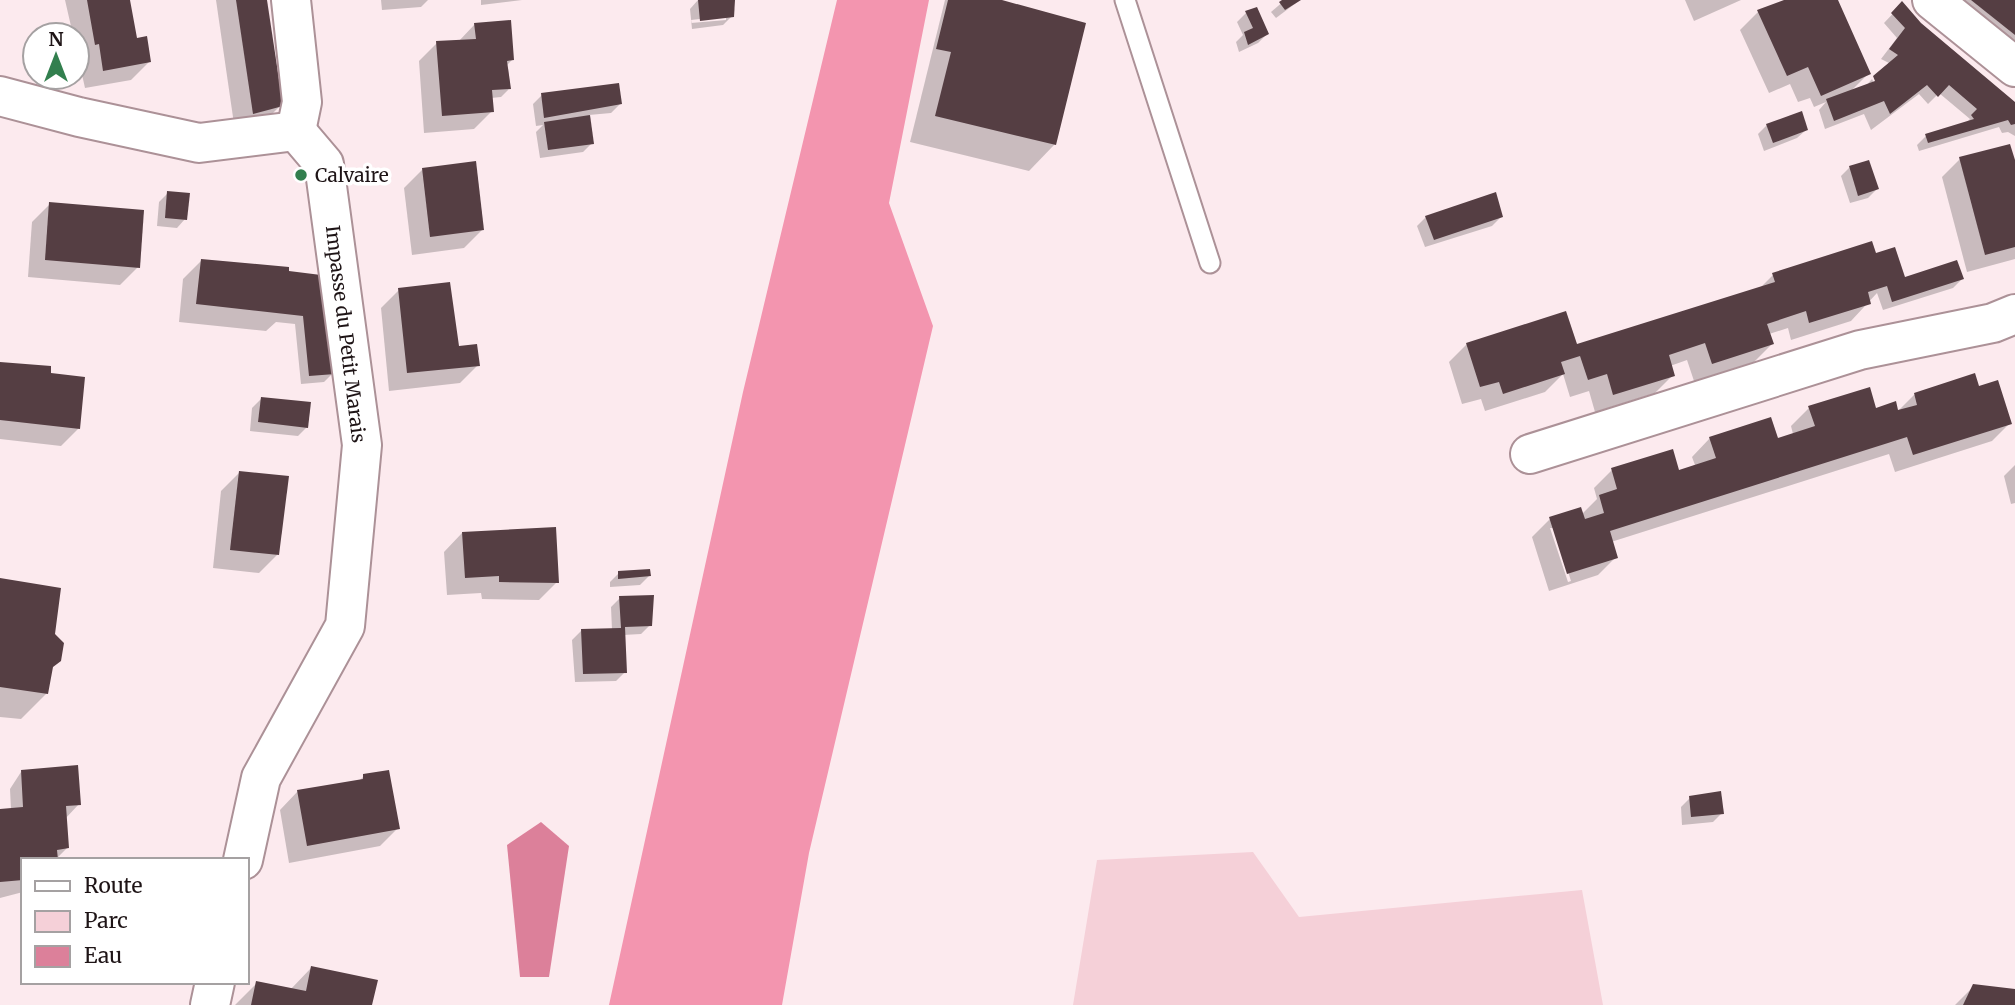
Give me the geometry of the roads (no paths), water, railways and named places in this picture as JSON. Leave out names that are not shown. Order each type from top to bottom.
[{"type":"street","points":[[0,96],[199,143],[296,131],[302,102],[291,0]]},
{"type":"street","points":[[1933,0],[2015,67]]},
{"type":"street","name":"Impasse du Petit Marais","points":[[243,858],[261,778],[345,626],[362,444],[324,163],[296,131]]},
{"type":"street","points":[[1530,454],[1860,350],[1993,323],[2015,314]]},
{"type":"street","points":[[209,1005],[214,984]]},
{"type":"lane","points":[[1125,0],[1210,263]]},
{"type":"water","points":[[541,822],[569,846],[549,977],[520,977],[507,845]]},
{"type":"place","name":"Calvaire","points":[[301,175]]}]
